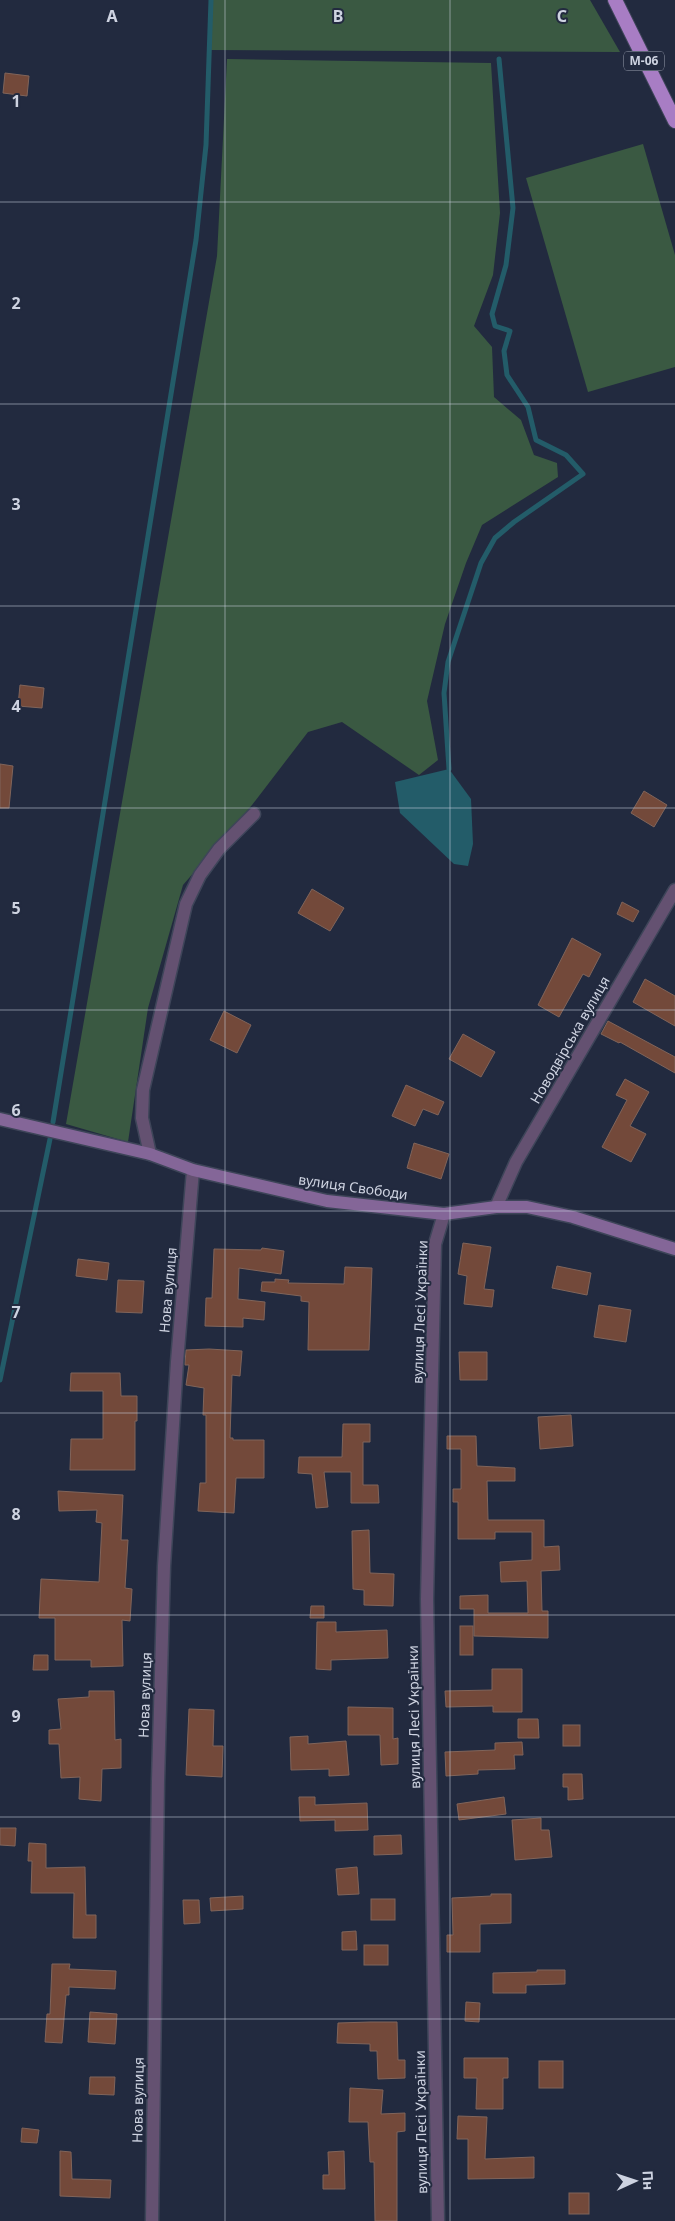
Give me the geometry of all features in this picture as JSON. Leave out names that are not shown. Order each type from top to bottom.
[{"type":"highway","name":"М-06","points":[[615,0],[675,121]]},
{"type":"main road","name":"вулиця Свободи","points":[[0,1120],[150,1154],[193,1170],[327,1201],[444,1214],[496,1207],[527,1207],[573,1217],[675,1249]]},
{"type":"street","points":[[150,1154],[142,1118],[143,1090],[186,904],[200,875],[219,849],[254,814]]},
{"type":"street","name":"Новодвірська вулиця","points":[[496,1207],[516,1162],[675,890]]},
{"type":"street","name":"Нова вулиця","points":[[152,2221],[158,1780],[164,1566],[177,1362],[193,1170]]},
{"type":"street","name":"вулиця Лесі Українки","points":[[438,2221],[426,1599],[435,1244],[444,1214]]},
{"type":"shaded area","points":[[211,0],[590,0],[620,52],[209,50]]},
{"type":"shaded area","points":[[227,59],[491,63],[500,213],[493,275],[474,326],[492,347],[494,397],[521,420],[534,455],[557,463],[558,477],[482,525],[466,563],[445,624],[427,701],[438,760],[419,775],[342,722],[308,732],[252,805],[183,885],[148,1008],[128,1142],[66,1124],[217,256]]},
{"type":"shaded area","points":[[643,144],[675,255],[675,367],[588,392],[526,178]]},
{"type":"shaded area","points":[[449,769],[471,799],[473,844],[468,866],[454,864],[400,813],[395,782]]},
{"type":"building","points":[[5,73],[29,76],[27,96],[3,93]]},
{"type":"building","points":[[20,685],[44,688],[42,708],[18,706]]},
{"type":"building","points":[[0,764],[13,766],[9,808],[0,808]]},
{"type":"building","points":[[644,791],[667,805],[654,827],[631,813]]},
{"type":"building","points":[[312,889],[344,908],[330,931],[298,913]]},
{"type":"building","points":[[622,902],[639,911],[633,922],[617,914]]},
{"type":"building","points":[[572,938],[601,954],[589,977],[583,974],[559,1017],[538,1005]]},
{"type":"building","points":[[645,979],[675,996],[675,1026],[633,1002]]},
{"type":"building","points":[[224,1011],[251,1025],[237,1053],[210,1040]]},
{"type":"building","points":[[608,1021],[675,1057],[675,1073],[620,1042],[601,1034]]},
{"type":"building","points":[[463,1034],[495,1052],[481,1077],[449,1059]]},
{"type":"building","points":[[625,1079],[649,1092],[630,1126],[646,1134],[631,1162],[602,1147],[627,1100],[616,1095]]},
{"type":"building","points":[[406,1085],[444,1102],[438,1115],[423,1109],[415,1126],[392,1116]]},
{"type":"building","points":[[414,1143],[449,1154],[441,1179],[407,1168]]},
{"type":"building","points":[[463,1243],[491,1247],[484,1289],[494,1290],[492,1307],[464,1304],[467,1276],[458,1274]]},
{"type":"building","points":[[262,1248],[284,1251],[281,1274],[239,1268],[238,1299],[265,1302],[264,1320],[243,1318],[243,1327],[205,1326],[206,1298],[212,1298],[214,1249],[261,1250]]},
{"type":"building","points":[[78,1259],[109,1263],[107,1280],[76,1276]]},
{"type":"building","points":[[557,1266],[591,1273],[587,1295],[552,1288]]},
{"type":"building","points":[[345,1267],[372,1268],[369,1350],[308,1350],[309,1302],[301,1301],[301,1296],[261,1291],[262,1282],[275,1282],[275,1279],[289,1280],[288,1283],[344,1284]]},
{"type":"building","points":[[118,1280],[144,1281],[142,1313],[116,1312]]},
{"type":"building","points":[[599,1305],[631,1310],[626,1342],[594,1337]]},
{"type":"building","points":[[186,1350],[242,1351],[240,1376],[232,1375],[230,1438],[233,1438],[233,1440],[264,1440],[264,1478],[236,1478],[234,1513],[198,1511],[200,1483],[206,1483],[206,1415],[203,1415],[204,1388],[186,1385],[189,1365],[185,1365],[185,1363]]},
{"type":"building","points":[[459,1352],[487,1352],[487,1380],[460,1380]]},
{"type":"building","points":[[71,1373],[120,1373],[121,1396],[137,1396],[135,1470],[70,1470],[71,1439],[103,1439],[103,1391],[70,1391]]},
{"type":"building","points":[[571,1415],[573,1446],[540,1449],[538,1417]]},
{"type":"building","points":[[343,1424],[370,1424],[370,1442],[363,1442],[363,1485],[378,1485],[379,1503],[351,1503],[351,1472],[324,1472],[328,1507],[316,1508],[312,1474],[298,1473],[299,1457],[342,1457]]},
{"type":"building","points":[[447,1436],[476,1436],[477,1466],[515,1468],[515,1481],[487,1481],[488,1520],[544,1520],[544,1547],[559,1546],[560,1570],[541,1571],[542,1611],[548,1611],[548,1638],[474,1636],[474,1609],[460,1609],[460,1596],[488,1595],[488,1613],[528,1613],[527,1581],[501,1582],[500,1562],[532,1560],[532,1532],[495,1532],[495,1539],[458,1539],[458,1502],[453,1502],[453,1489],[461,1489],[461,1449],[447,1449]]},
{"type":"building","points":[[58,1491],[123,1495],[121,1540],[128,1540],[125,1588],[132,1589],[130,1621],[122,1620],[123,1666],[91,1667],[91,1660],[55,1660],[55,1618],[39,1618],[41,1579],[99,1582],[102,1523],[96,1522],[97,1510],[59,1511]]},
{"type":"building","points":[[369,1530],[370,1573],[394,1574],[393,1606],[364,1605],[364,1590],[353,1589],[352,1531]]},
{"type":"building","points":[[311,1606],[324,1606],[324,1618],[310,1618]]},
{"type":"building","points":[[317,1622],[336,1622],[336,1632],[387,1630],[388,1658],[331,1660],[331,1670],[316,1669]]},
{"type":"building","points":[[460,1626],[473,1626],[473,1655],[460,1655]]},
{"type":"building","points":[[34,1655],[48,1655],[48,1670],[33,1670]]},
{"type":"building","points":[[492,1669],[522,1669],[522,1712],[493,1712],[493,1706],[446,1707],[445,1691],[492,1690]]},
{"type":"building","points":[[89,1691],[114,1691],[115,1740],[121,1739],[121,1768],[102,1769],[101,1801],[79,1799],[80,1777],[61,1778],[59,1744],[49,1744],[49,1730],[61,1729],[58,1699],[89,1697]]},
{"type":"building","points":[[348,1707],[393,1708],[393,1739],[398,1738],[398,1764],[381,1765],[380,1735],[348,1735]]},
{"type":"building","points":[[189,1709],[214,1710],[213,1746],[223,1746],[222,1777],[186,1775]]},
{"type":"building","points":[[518,1719],[538,1719],[539,1738],[518,1738]]},
{"type":"building","points":[[563,1725],[580,1725],[580,1746],[563,1746]]},
{"type":"building","points":[[308,1736],[308,1744],[346,1741],[349,1775],[329,1776],[329,1769],[291,1770],[290,1737]]},
{"type":"building","points":[[522,1742],[523,1755],[514,1755],[515,1769],[478,1770],[478,1774],[446,1776],[445,1752],[495,1750],[495,1743]]},
{"type":"building","points":[[563,1774],[582,1774],[583,1799],[568,1800],[568,1787],[563,1787]]},
{"type":"building","points":[[299,1797],[315,1797],[315,1805],[367,1803],[368,1830],[335,1831],[335,1820],[300,1821]]},
{"type":"building","points":[[504,1797],[506,1814],[459,1820],[457,1804]]},
{"type":"building","points":[[541,1818],[541,1830],[549,1830],[552,1857],[515,1860],[512,1820]]},
{"type":"building","points":[[0,1828],[16,1828],[15,1846],[0,1845]]},
{"type":"building","points":[[401,1835],[402,1854],[374,1855],[374,1836]]},
{"type":"building","points":[[29,1843],[46,1844],[46,1868],[85,1867],[86,1915],[96,1915],[96,1938],[73,1938],[74,1893],[31,1893],[32,1861],[28,1861]]},
{"type":"building","points":[[357,1867],[359,1894],[338,1895],[336,1869]]},
{"type":"building","points":[[491,1894],[511,1894],[511,1923],[480,1924],[480,1952],[447,1952],[447,1935],[453,1935],[452,1898],[491,1896]]},
{"type":"building","points":[[243,1896],[243,1909],[211,1911],[210,1898]]},
{"type":"building","points":[[371,1899],[395,1899],[395,1920],[371,1920]]},
{"type":"building","points":[[183,1900],[199,1900],[200,1923],[184,1924]]},
{"type":"building","points":[[356,1931],[357,1950],[342,1950],[342,1932]]},
{"type":"building","points":[[364,1945],[388,1945],[388,1965],[364,1965]]},
{"type":"building","points":[[52,1964],[70,1964],[69,1969],[116,1971],[115,1989],[69,1987],[69,1995],[66,1995],[62,2043],[45,2042],[47,2014],[50,2014]]},
{"type":"building","points":[[537,1970],[565,1970],[565,1984],[526,1985],[526,1993],[493,1993],[493,1973],[537,1972]]},
{"type":"building","points":[[466,2002],[480,2003],[479,2022],[465,2021]]},
{"type":"building","points":[[90,2012],[117,2014],[115,2044],[88,2042]]},
{"type":"building","points":[[397,2022],[398,2060],[405,2060],[405,2078],[378,2079],[377,2051],[370,2051],[370,2044],[337,2043],[338,2023]]},
{"type":"building","points":[[464,2058],[508,2058],[508,2078],[503,2078],[503,2109],[476,2109],[477,2078],[464,2078]]},
{"type":"building","points":[[539,2061],[563,2061],[563,2088],[539,2088]]},
{"type":"building","points":[[90,2077],[115,2077],[114,2095],[89,2094]]},
{"type":"building","points":[[350,2088],[383,2090],[381,2114],[405,2113],[405,2131],[397,2132],[397,2221],[375,2221],[374,2162],[370,2162],[368,2122],[349,2122]]},
{"type":"building","points":[[458,2116],[487,2117],[485,2159],[534,2157],[534,2178],[468,2179],[468,2139],[457,2139]]},
{"type":"building","points":[[22,2128],[39,2130],[37,2143],[21,2142]]},
{"type":"building","points":[[60,2151],[71,2152],[72,2179],[111,2180],[110,2198],[60,2196]]},
{"type":"building","points":[[344,2151],[345,2189],[323,2189],[323,2175],[329,2175],[328,2152]]},
{"type":"building","points":[[569,2193],[589,2193],[589,2214],[569,2214]]},
{"type":"waterway","points":[[53,1122],[196,240],[206,145],[211,0]]},
{"type":"waterway","points":[[449,769],[444,693],[448,662],[481,563],[495,538],[514,522],[583,474],[566,455],[536,440],[528,407],[507,375],[504,351],[510,331],[495,326],[492,314],[506,265],[513,208],[499,59]]},
{"type":"waterway","points":[[0,1380],[50,1139]]}]
